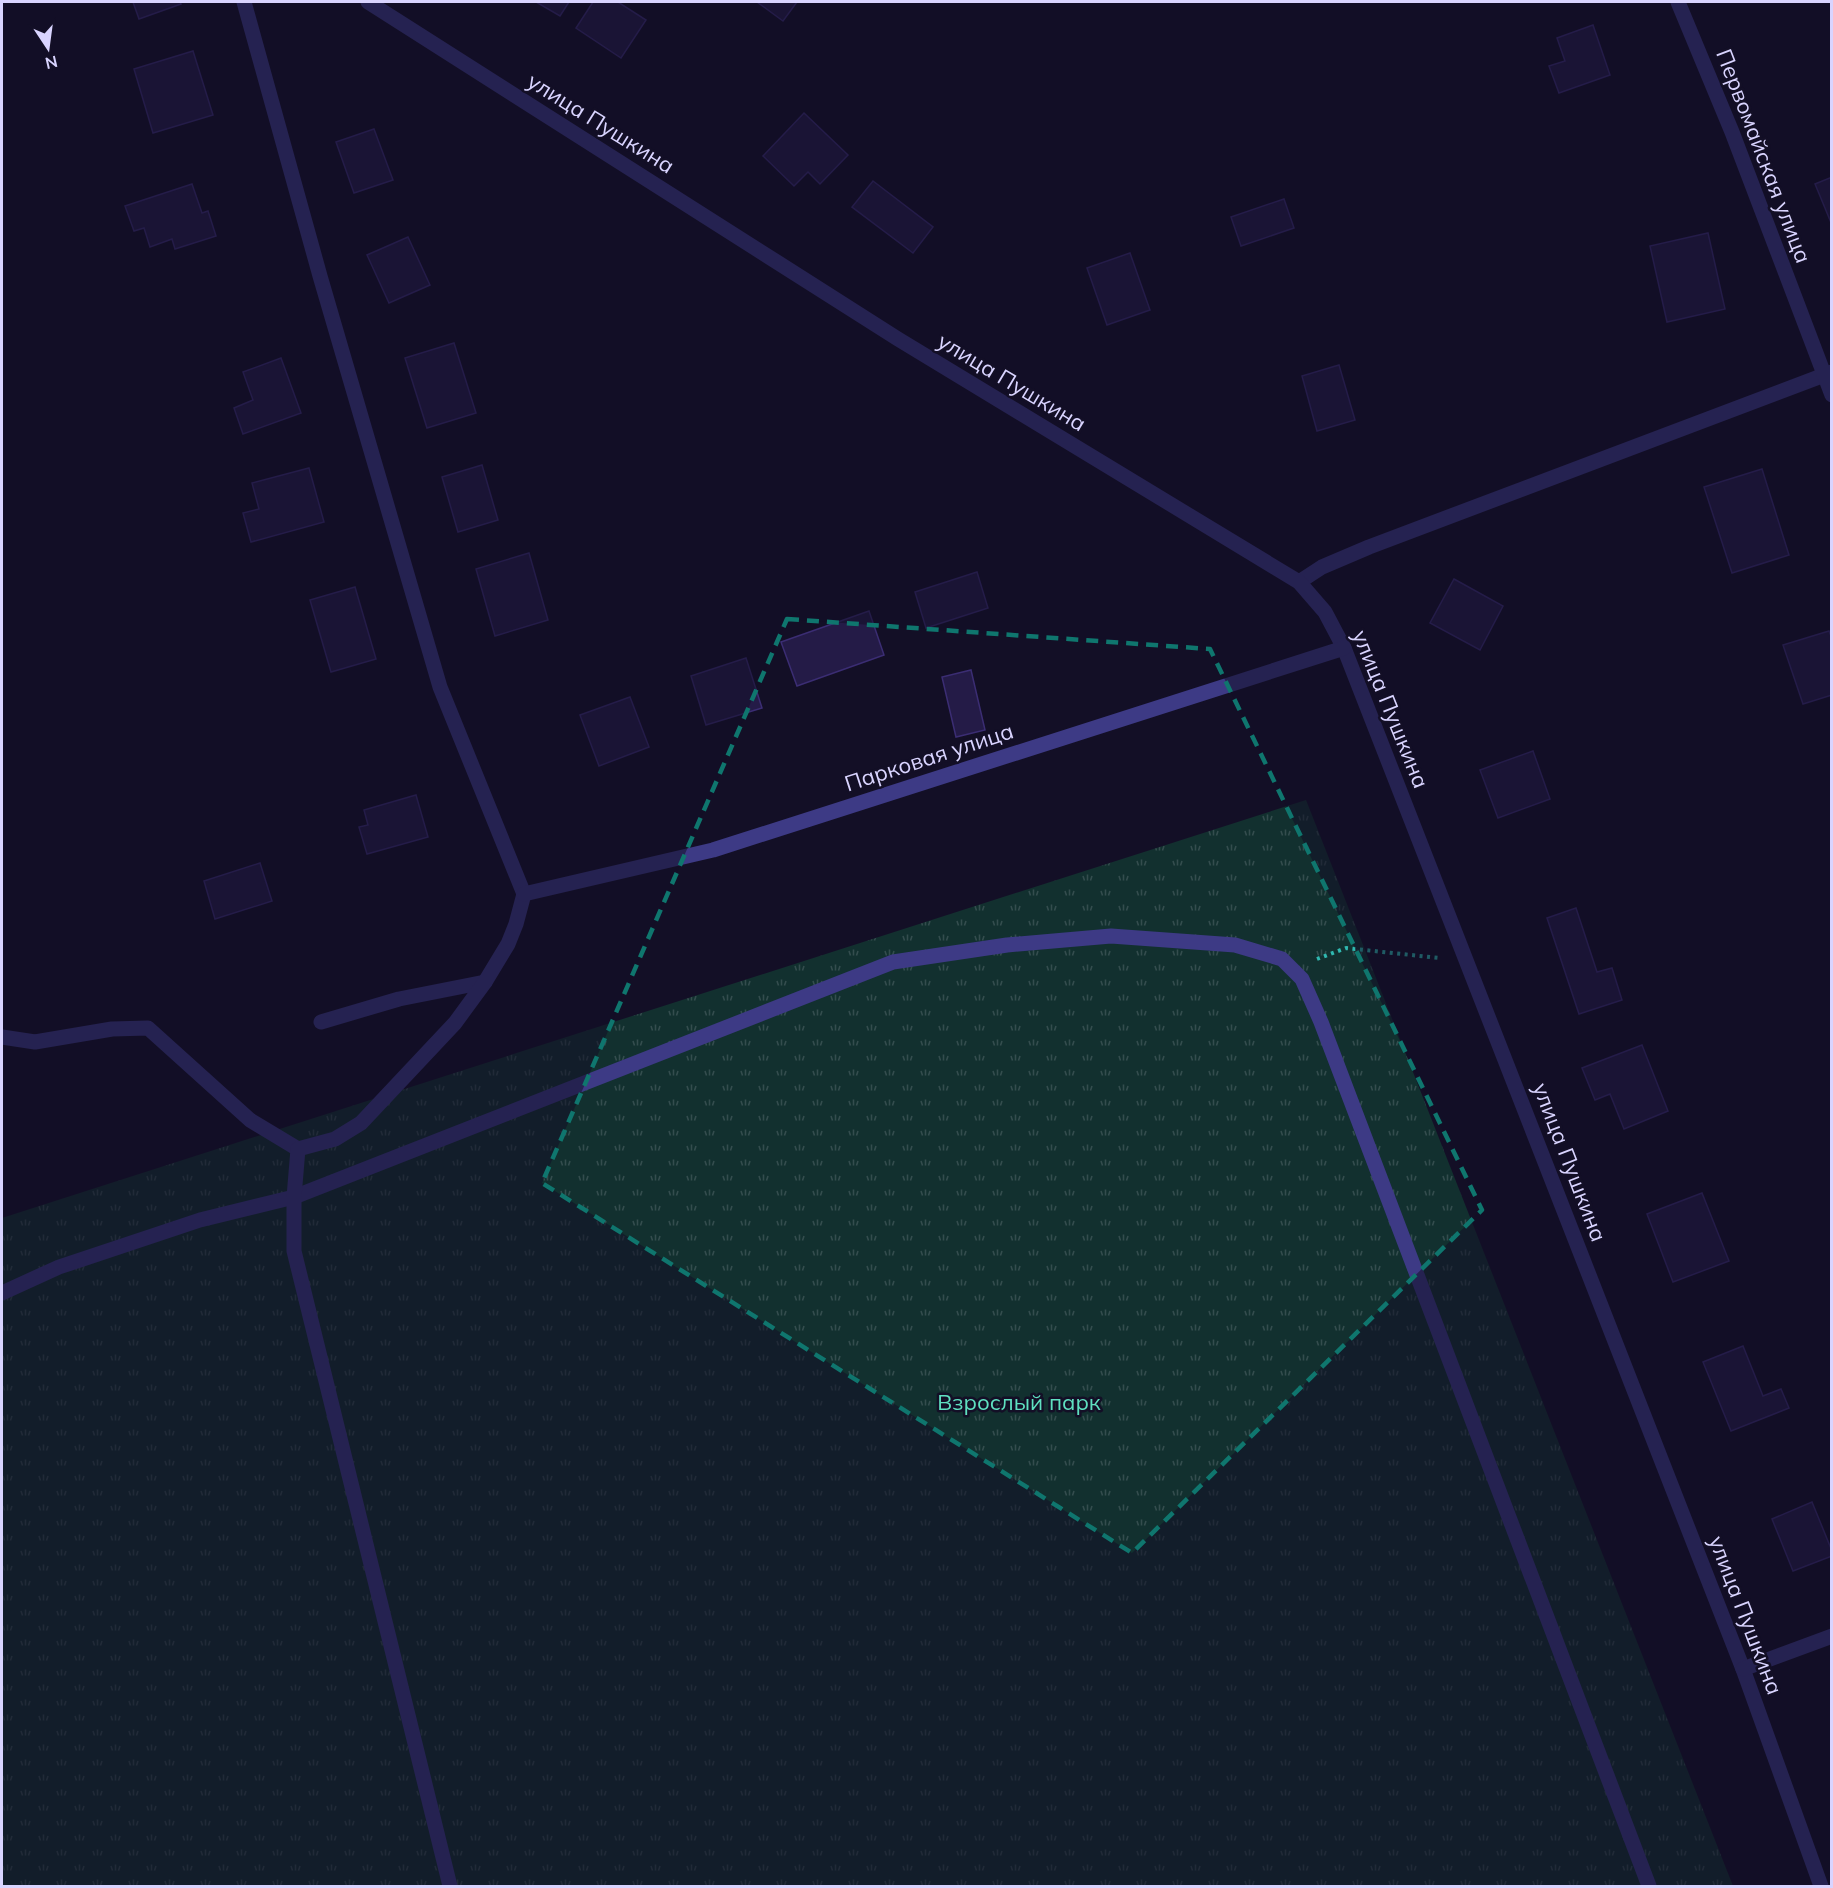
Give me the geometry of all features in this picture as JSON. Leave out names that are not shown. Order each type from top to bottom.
[{"type":"street","points":[[2,1037],[35,1042],[112,1029],[148,1028],[250,1120],[298,1149],[335,1139],[361,1123],[455,1023],[485,982],[508,944],[524,894],[440,687],[320,276],[244,2]]},
{"type":"street","name":"улица Пушкина","points":[[368,2],[898,339],[1299,582],[1325,612],[1344,648],[1467,959],[1743,1669],[1821,1887]]},
{"type":"street","name":"Первомайская улица","points":[[1677,2],[1732,132],[1828,373],[1832,395]]},
{"type":"street","points":[[1299,582],[1322,567],[1369,548],[1828,373]]},
{"type":"street","name":"Парковая улица","points":[[524,894],[713,850],[1344,648]]},
{"type":"street","points":[[2,1293],[60,1267],[200,1220],[294,1197],[892,962],[1006,945],[1111,936],[1235,945],[1282,959],[1302,979],[1321,1022],[1649,1887]]},
{"type":"street","points":[[321,1022],[399,999],[485,982]]},
{"type":"street","points":[[298,1149],[294,1197],[294,1251],[450,1887]]},
{"type":"street","points":[[1743,1669],[1832,1636]]},
{"type":"path","points":[[1282,959],[1319,959],[1346,948],[1467,959]]},
{"type":"highlighted area","points":[[787,619],[1210,649],[1482,1210],[1132,1553],[542,1183]]},
{"type":"green space","name":"Взрослый парк","points":[[1306,800],[1733,1886],[2,1886],[2,1218]]},
{"type":"building","points":[[133,2],[180,2],[181,4],[139,19]]},
{"type":"building","points":[[536,2],[569,2],[560,16]]},
{"type":"building","points":[[593,2],[618,2],[646,20],[621,58],[576,28]]},
{"type":"building","points":[[757,2],[797,2],[783,21]]},
{"type":"building","points":[[1593,25],[1610,75],[1559,93],[1549,66],[1565,61],[1557,38]]},
{"type":"building","points":[[193,51],[213,115],[153,133],[134,69]]},
{"type":"building","points":[[804,113],[848,155],[820,184],[808,172],[794,186],[763,156]]},
{"type":"building","points":[[374,129],[393,180],[354,193],[336,142]]},
{"type":"building","points":[[1832,177],[1832,225],[1815,184]]},
{"type":"building","points":[[873,181],[933,227],[913,253],[852,207]]},
{"type":"building","points":[[192,184],[202,213],[208,211],[216,236],[175,249],[172,239],[150,247],[144,228],[134,231],[125,206]]},
{"type":"building","points":[[1284,199],[1294,228],[1241,246],[1231,217]]},
{"type":"building","points":[[1708,233],[1725,309],[1667,322],[1650,246]]},
{"type":"building","points":[[408,237],[430,285],[389,303],[367,255]]},
{"type":"building","points":[[1130,253],[1150,310],[1107,325],[1087,268]]},
{"type":"building","points":[[454,343],[476,413],[427,428],[405,358]]},
{"type":"building","points":[[281,358],[301,413],[243,434],[234,408],[253,400],[243,372]]},
{"type":"building","points":[[1339,365],[1355,420],[1317,431],[1302,376]]},
{"type":"building","points":[[482,465],[498,520],[458,532],[442,477]]},
{"type":"building","points":[[309,468],[324,522],[251,542],[243,513],[259,509],[252,483]]},
{"type":"building","points":[[1762,469],[1789,555],[1732,573],[1704,487]]},
{"type":"building","points":[[529,553],[548,620],[495,636],[476,569]]},
{"type":"building","points":[[977,572],[988,608],[926,628],[915,592]]},
{"type":"building","points":[[1454,579],[1503,606],[1480,650],[1430,623]]},
{"type":"building","points":[[355,587],[376,659],[331,672],[310,600]]},
{"type":"building","points":[[869,611],[884,655],[797,686],[781,642]]},
{"type":"building","points":[[1829,631],[1832,639],[1832,695],[1803,704],[1783,645]]},
{"type":"building","points":[[746,658],[762,708],[706,725],[691,676]]},
{"type":"building","points":[[971,670],[985,730],[956,737],[942,677]]},
{"type":"building","points":[[630,697],[649,747],[599,766],[580,715]]},
{"type":"building","points":[[1533,751],[1550,799],[1498,818],[1480,770]]},
{"type":"building","points":[[416,795],[428,837],[367,854],[359,827],[368,825],[364,810]]},
{"type":"building","points":[[260,863],[272,901],[215,919],[204,881]]},
{"type":"building","points":[[1576,908],[1597,972],[1612,968],[1622,1000],[1579,1014],[1547,918]]},
{"type":"building","points":[[1642,1045],[1668,1111],[1624,1129],[1610,1094],[1595,1100],[1582,1068]]},
{"type":"building","points":[[1702,1193],[1729,1261],[1673,1282],[1647,1214]]},
{"type":"building","points":[[1743,1346],[1763,1396],[1781,1389],[1789,1408],[1731,1431],[1703,1362]]},
{"type":"building","points":[[1812,1502],[1832,1556],[1793,1571],[1772,1519]]}]
